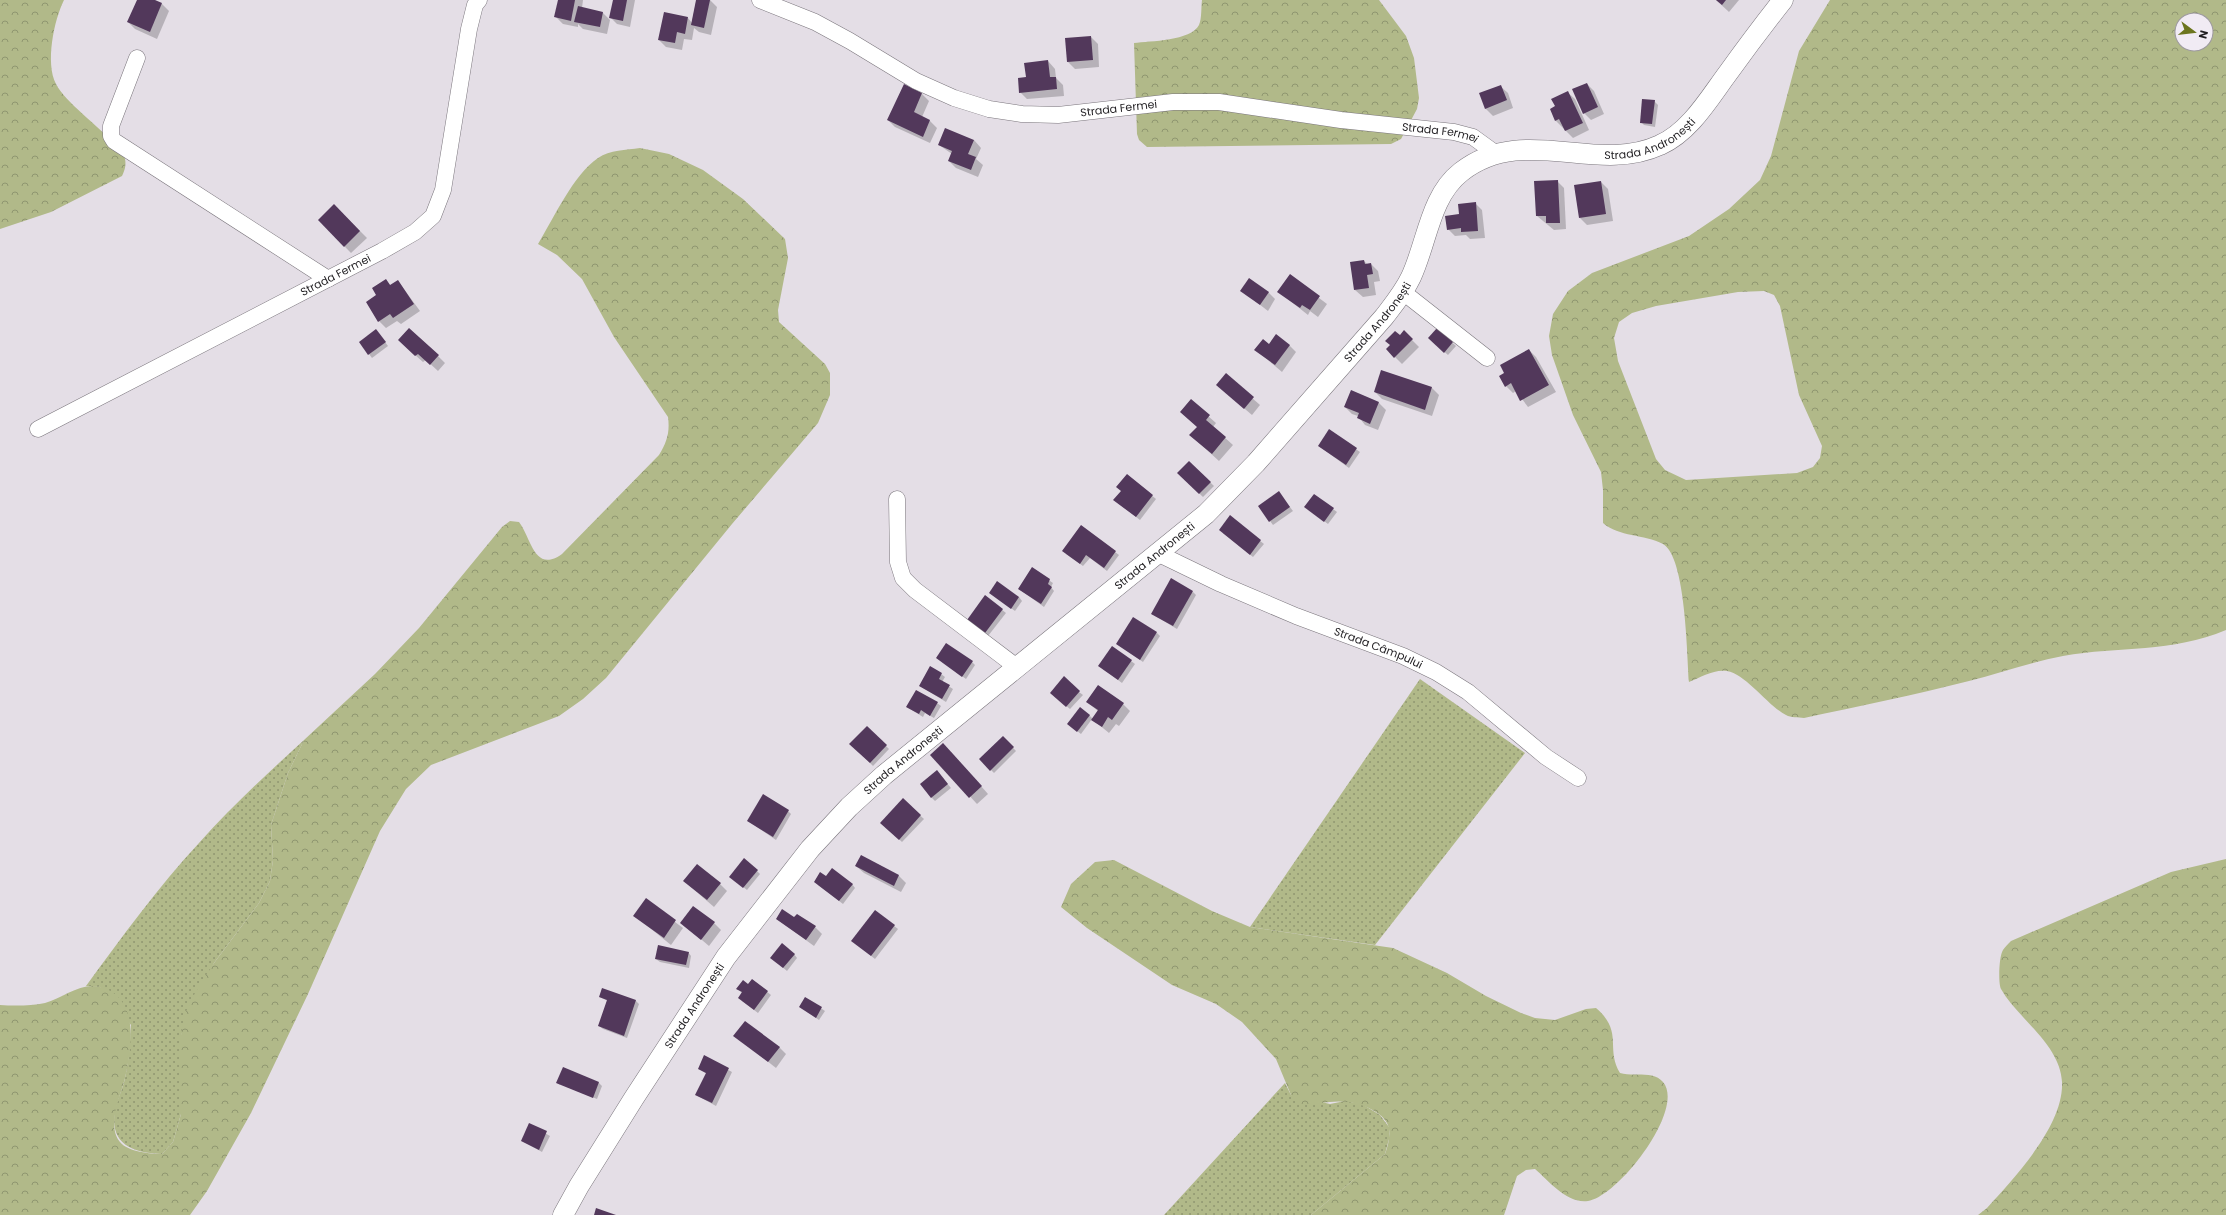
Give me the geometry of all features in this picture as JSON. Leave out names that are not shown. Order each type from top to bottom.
[{"type":"street","name":"Strada Fermei","points":[[38,429],[328,279],[415,232],[433,216],[443,190],[469,29],[475,6],[479,0]]},
{"type":"street","name":"Strada Fermei","points":[[760,0],[815,22],[850,41],[916,81],[954,98],[989,109],[1022,114],[1058,114],[1172,102],[1219,102],[1341,120],[1454,132],[1473,137],[1495,153]]},
{"type":"street","name":"Strada Andronești","points":[[563,1215],[579,1186],[630,1105],[726,957],[810,849],[849,806],[884,775],[1018,668],[1206,514],[1256,463],[1384,317],[1403,292],[1411,276],[1443,192],[1460,173],[1478,161],[1495,153],[1524,149],[1621,154],[1641,151],[1661,145],[1680,132],[1696,114],[1783,0]]},
{"type":"street","points":[[137,58],[111,126],[114,140],[328,279]]},
{"type":"street","points":[[1403,292],[1487,358]]},
{"type":"street","points":[[897,499],[898,562],[903,578],[915,590],[1018,668]]},
{"type":"street","name":"Strada Câmpului","points":[[1157,553],[1282,610],[1360,638],[1436,672],[1468,692],[1546,757],[1578,778]]},
{"type":"green space","points":[[0,0],[64,0],[60,8],[52,42],[51,65],[56,84],[60,91],[74,106],[108,137],[124,156],[125,169],[122,176],[51,212],[0,229]]},
{"type":"green space","points":[[1202,0],[1379,0],[1406,36],[1414,58],[1419,98],[1417,109],[1401,139],[1391,144],[1147,147],[1139,140],[1137,134],[1134,43],[1170,39],[1188,34],[1195,30],[1200,22]]},
{"type":"green space","points":[[1830,0],[2226,0],[2226,630],[2206,637],[2165,646],[2084,653],[2051,658],[1981,678],[1908,696],[1804,718],[1788,716],[1779,711],[1742,678],[1734,673],[1727,671],[1712,672],[1689,682],[1686,630],[1681,586],[1671,553],[1663,544],[1648,538],[1616,531],[1603,523],[1603,490],[1601,472],[1573,415],[1552,355],[1549,336],[1553,314],[1568,291],[1592,273],[1689,236],[1729,209],[1760,180],[1771,156],[1799,51]],"holes":[[[1764,291],[1774,295],[1780,306],[1799,395],[1822,446],[1820,458],[1813,467],[1797,473],[1686,480],[1665,470],[1656,459],[1618,361],[1614,338],[1619,322],[1632,313],[1656,306],[1738,292]]]},
{"type":"green space","points":[[640,148],[669,154],[703,170],[743,199],[785,239],[788,258],[778,310],[779,322],[825,364],[830,373],[830,395],[818,423],[732,524],[606,678],[583,699],[559,716],[431,765],[406,789],[380,831],[308,994],[251,1113],[207,1191],[190,1215],[0,1215],[0,1005],[22,1006],[45,1003],[72,991],[93,986],[100,987],[113,993],[122,1001],[127,1012],[131,1038],[128,1066],[114,1119],[116,1135],[120,1142],[128,1148],[146,1153],[162,1154],[173,1142],[181,1114],[181,1035],[184,1016],[195,993],[214,963],[259,903],[270,881],[273,860],[271,825],[288,773],[304,740],[375,674],[419,628],[502,527],[510,521],[519,522],[534,551],[539,557],[545,560],[553,559],[562,554],[659,455],[667,437],[669,427],[668,417],[614,337],[582,279],[557,255],[538,244],[572,186],[589,166],[598,158],[608,153]]},
{"type":"green space","points":[[1420,679],[1525,753],[1375,945],[1250,927]]},
{"type":"green space","points":[[304,740],[288,773],[271,825],[273,860],[270,881],[259,903],[214,963],[181,1035],[181,1114],[173,1142],[162,1154],[142,1152],[133,1149],[125,1145],[120,1139],[116,1132],[114,1122],[115,1110],[126,1071],[131,1025],[100,987],[86,986],[169,877],[184,860],[237,803]]},
{"type":"green space","points":[[2226,859],[2226,1215],[1978,1215],[1987,1208],[2023,1167],[2046,1133],[2055,1116],[2060,1099],[2062,1082],[2060,1068],[2054,1056],[2037,1032],[2017,1011],[2001,989],[1999,970],[2003,950],[2011,941],[2171,872]]},
{"type":"green space","points":[[1114,860],[1212,911],[1250,927],[1393,948],[1447,973],[1486,996],[1535,1018],[1555,1020],[1586,1009],[1596,1008],[1604,1017],[1612,1033],[1614,1056],[1620,1073],[1654,1076],[1663,1082],[1668,1095],[1665,1111],[1657,1130],[1631,1169],[1616,1185],[1601,1196],[1588,1201],[1573,1199],[1559,1191],[1535,1169],[1526,1170],[1517,1176],[1504,1215],[1311,1215],[1385,1154],[1389,1136],[1387,1123],[1379,1114],[1359,1104],[1336,1101],[1303,1105],[1291,1095],[1276,1059],[1242,1022],[1216,1004],[1172,985],[1087,928],[1061,907],[1071,884],[1095,862]]},
{"type":"green space","points":[[1285,1083],[1291,1095],[1330,1104],[1345,1101],[1362,1104],[1380,1115],[1389,1127],[1389,1139],[1385,1154],[1311,1215],[1164,1215]]},
{"type":"building","points":[[137,0],[155,0],[162,3],[150,32],[127,22]]},
{"type":"building","points":[[558,0],[575,0],[571,21],[554,17]]},
{"type":"building","points":[[613,0],[627,0],[623,21],[609,18]]},
{"type":"building","points":[[696,0],[710,0],[704,28],[691,25]]},
{"type":"building","points":[[1716,0],[1726,0],[1722,5]]},
{"type":"building","points":[[578,6],[603,12],[600,27],[574,22]]},
{"type":"building","points":[[664,12],[688,17],[685,34],[677,32],[675,43],[658,40]]},
{"type":"building","points":[[1091,36],[1093,60],[1067,62],[1065,38]]},
{"type":"building","points":[[1048,60],[1050,77],[1056,77],[1057,89],[1019,93],[1018,78],[1026,77],[1024,63]]},
{"type":"building","points":[[1587,83],[1598,107],[1583,114],[1572,89]]},
{"type":"building","points":[[904,84],[922,93],[914,112],[930,120],[923,137],[887,120]]},
{"type":"building","points":[[1501,85],[1507,100],[1485,109],[1479,93]]},
{"type":"building","points":[[1568,91],[1583,123],[1565,131],[1559,119],[1555,121],[1550,109],[1555,106],[1551,99]]},
{"type":"building","points":[[1642,99],[1655,100],[1652,124],[1640,123]]},
{"type":"building","points":[[945,128],[974,140],[968,154],[976,157],[971,170],[948,161],[952,151],[938,145]]},
{"type":"building","points":[[1558,180],[1560,223],[1546,223],[1546,216],[1536,216],[1534,181]]},
{"type":"building","points":[[1601,181],[1606,214],[1579,218],[1574,185]]},
{"type":"building","points":[[1476,202],[1478,231],[1461,232],[1461,228],[1447,230],[1445,216],[1459,214],[1458,204]]},
{"type":"building","points":[[334,204],[360,231],[344,247],[318,220]]},
{"type":"building","points":[[1364,260],[1365,264],[1371,263],[1373,274],[1367,275],[1369,288],[1354,290],[1350,262]]},
{"type":"building","points":[[1290,274],[1320,296],[1310,310],[1302,305],[1300,308],[1277,292]]},
{"type":"building","points":[[1249,278],[1269,292],[1260,305],[1240,291]]},
{"type":"building","points":[[386,279],[390,285],[398,280],[414,304],[393,318],[390,314],[378,322],[366,302],[376,295],[372,288]]},
{"type":"building","points":[[409,328],[439,355],[430,365],[418,354],[415,356],[398,340]]},
{"type":"building","points":[[1437,328],[1453,342],[1444,353],[1428,338]]},
{"type":"building","points":[[376,329],[386,342],[368,355],[359,342]]},
{"type":"building","points":[[1404,330],[1413,339],[1394,358],[1386,349],[1390,345],[1385,341],[1395,331],[1400,335]]},
{"type":"building","points":[[1276,334],[1290,345],[1275,365],[1254,350],[1263,339],[1269,344]]},
{"type":"building","points":[[1529,349],[1549,385],[1520,401],[1511,383],[1505,387],[1499,376],[1504,373],[1500,365]]},
{"type":"building","points":[[1381,370],[1432,387],[1425,410],[1374,392]]},
{"type":"building","points":[[1226,373],[1254,397],[1244,409],[1216,385]]},
{"type":"building","points":[[1351,390],[1379,402],[1370,424],[1357,418],[1359,413],[1344,407]]},
{"type":"building","points":[[1191,399],[1210,415],[1206,420],[1226,437],[1212,454],[1189,435],[1197,427],[1180,412]]},
{"type":"building","points":[[1329,429],[1357,448],[1346,465],[1318,446]]},
{"type":"building","points":[[1189,461],[1211,482],[1199,494],[1177,473]]},
{"type":"building","points":[[1127,474],[1153,495],[1136,517],[1113,500],[1121,491],[1116,487]]},
{"type":"building","points":[[1279,491],[1290,507],[1269,522],[1258,506]]},
{"type":"building","points":[[1314,494],[1334,508],[1324,522],[1304,507]]},
{"type":"building","points":[[1230,515],[1261,540],[1250,555],[1219,530]]},
{"type":"building","points":[[1081,525],[1116,551],[1104,568],[1086,555],[1080,564],[1062,551]]},
{"type":"building","points":[[1032,567],[1050,579],[1048,584],[1052,587],[1041,604],[1018,589]]},
{"type":"building","points":[[1171,578],[1193,591],[1173,626],[1151,614]]},
{"type":"building","points":[[997,581],[1019,597],[1011,609],[989,593]]},
{"type":"building","points":[[985,595],[1003,609],[985,633],[967,620]]},
{"type":"building","points":[[1133,617],[1157,632],[1140,660],[1116,644]]},
{"type":"building","points":[[946,643],[973,661],[962,677],[936,658]]},
{"type":"building","points":[[1112,646],[1132,660],[1118,680],[1098,666]]},
{"type":"building","points":[[930,666],[942,673],[939,679],[950,685],[942,699],[919,686]]},
{"type":"building","points":[[1064,676],[1080,691],[1066,707],[1050,693]]},
{"type":"building","points":[[1098,685],[1124,703],[1112,720],[1108,717],[1102,727],[1091,720],[1098,710],[1086,702]]},
{"type":"building","points":[[916,690],[938,702],[930,716],[921,710],[919,714],[906,707]]},
{"type":"building","points":[[1080,707],[1090,715],[1077,732],[1067,724]]},
{"type":"building","points":[[867,726],[887,745],[870,763],[849,744]]},
{"type":"building","points":[[1003,736],[1014,747],[990,771],[979,759]]},
{"type":"building","points":[[943,743],[982,786],[969,798],[930,755]]},
{"type":"building","points":[[937,770],[948,784],[931,798],[920,784]]},
{"type":"building","points":[[763,794],[789,810],[773,837],[747,821]]},
{"type":"building","points":[[903,798],[921,815],[899,840],[880,823]]},
{"type":"building","points":[[861,855],[899,875],[894,886],[855,866]]},
{"type":"building","points":[[744,858],[758,870],[743,888],[729,877]]},
{"type":"building","points":[[697,864],[721,883],[707,900],[683,881]]},
{"type":"building","points":[[832,868],[853,884],[839,901],[814,882],[820,872],[826,876]]},
{"type":"building","points":[[646,898],[676,920],[664,938],[633,916]]},
{"type":"building","points":[[693,906],[715,922],[701,940],[680,923]]},
{"type":"building","points":[[782,909],[794,917],[797,914],[816,926],[806,940],[776,919]]},
{"type":"building","points":[[875,910],[895,925],[871,956],[851,941]]},
{"type":"building","points":[[782,943],[795,954],[783,968],[770,958]]},
{"type":"building","points":[[658,945],[689,952],[686,965],[655,959]]},
{"type":"building","points":[[752,979],[768,991],[754,1010],[738,998],[742,992],[736,989],[743,980],[748,984]]},
{"type":"building","points":[[602,988],[636,1000],[624,1036],[598,1026],[607,1000],[599,997]]},
{"type":"building","points":[[805,997],[822,1007],[816,1018],[799,1007]]},
{"type":"building","points":[[745,1021],[780,1047],[768,1062],[733,1036]]},
{"type":"building","points":[[704,1055],[729,1068],[712,1103],[695,1095],[706,1073],[698,1069]]},
{"type":"building","points":[[563,1067],[599,1082],[593,1098],[556,1083]]},
{"type":"building","points":[[529,1123],[547,1131],[539,1150],[521,1141]]},
{"type":"building","points":[[596,1208],[616,1215],[594,1215]]}]
